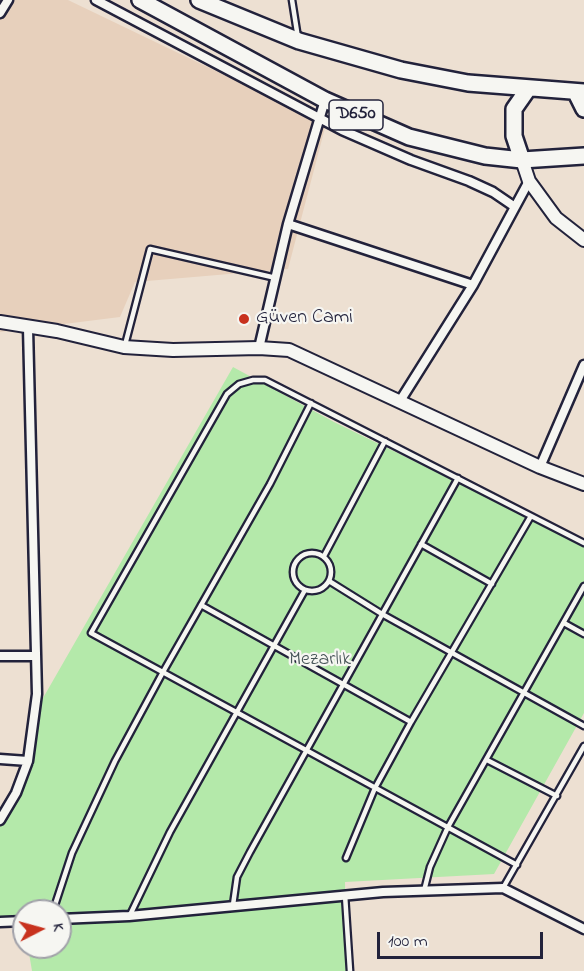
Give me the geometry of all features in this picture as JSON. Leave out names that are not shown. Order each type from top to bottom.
[{"type":"highway","name":"D650","points":[[140,0],[325,100],[409,137],[485,156],[522,160],[584,156]]},
{"type":"highway","points":[[199,0],[299,40],[401,70],[468,83],[580,93],[584,109]]},
{"type":"highway","points":[[522,160],[514,136],[514,109],[528,89]]},
{"type":"street","points":[[0,13],[8,0]]},
{"type":"street","points":[[96,0],[319,118],[390,153],[475,183],[514,207]]},
{"type":"street","points":[[259,348],[288,224],[325,100]]},
{"type":"street","points":[[522,160],[529,181],[556,218],[584,240]]},
{"type":"street","points":[[400,401],[473,285],[529,181]]},
{"type":"street","points":[[288,224],[473,285]]},
{"type":"street","points":[[0,322],[57,331],[124,347],[173,350],[259,348],[289,350],[540,467],[584,484]]},
{"type":"street","points":[[0,820],[16,793],[28,761],[37,694],[28,328]]},
{"type":"street","points":[[540,467],[584,365]]},
{"type":"street","points":[[0,657],[36,656]]},
{"type":"street","points":[[0,759],[28,761]]},
{"type":"street","points":[[72,918],[129,916],[345,895],[503,888],[584,929]]},
{"type":"lane","points":[[292,0],[299,40]]},
{"type":"lane","points":[[124,347],[150,249],[276,278]]},
{"type":"lane","points":[[517,865],[91,633],[227,394],[247,381],[265,380],[584,543]]},
{"type":"lane","points":[[57,899],[72,853],[115,761],[270,484],[311,403]]},
{"type":"lane","points":[[324,556],[385,441]]},
{"type":"lane","points":[[233,905],[237,877],[458,478]]},
{"type":"lane","points":[[346,858],[375,788],[531,516]]},
{"type":"lane","points":[[421,544],[492,584]]},
{"type":"lane","points":[[309,552],[324,556],[332,570],[329,581],[321,589],[305,590],[294,578],[295,561],[309,552]]},
{"type":"lane","points":[[329,581],[381,614],[584,726]]},
{"type":"lane","points":[[424,891],[430,867],[448,827],[584,586]]},
{"type":"lane","points":[[129,916],[170,832],[305,590]]},
{"type":"lane","points":[[201,605],[411,722]]},
{"type":"lane","points":[[564,623],[584,634]]},
{"type":"lane","points":[[503,888],[584,746]]},
{"type":"lane","points":[[486,760],[557,796]]},
{"type":"lane","points":[[345,895],[350,971]]},
{"type":"shaded area","points":[[0,0],[68,0],[326,124],[288,269],[135,282],[120,317],[0,332]]},
{"type":"green space","name":"Mezarlık","points":[[233,367],[334,422],[584,544],[584,713],[494,874],[345,882],[347,971],[32,971],[30,959],[72,959],[72,899],[12,899],[12,926],[0,924],[0,823],[18,793],[39,705]]},
{"type":"place","name":"Güven Cami","points":[[244,319]]}]
